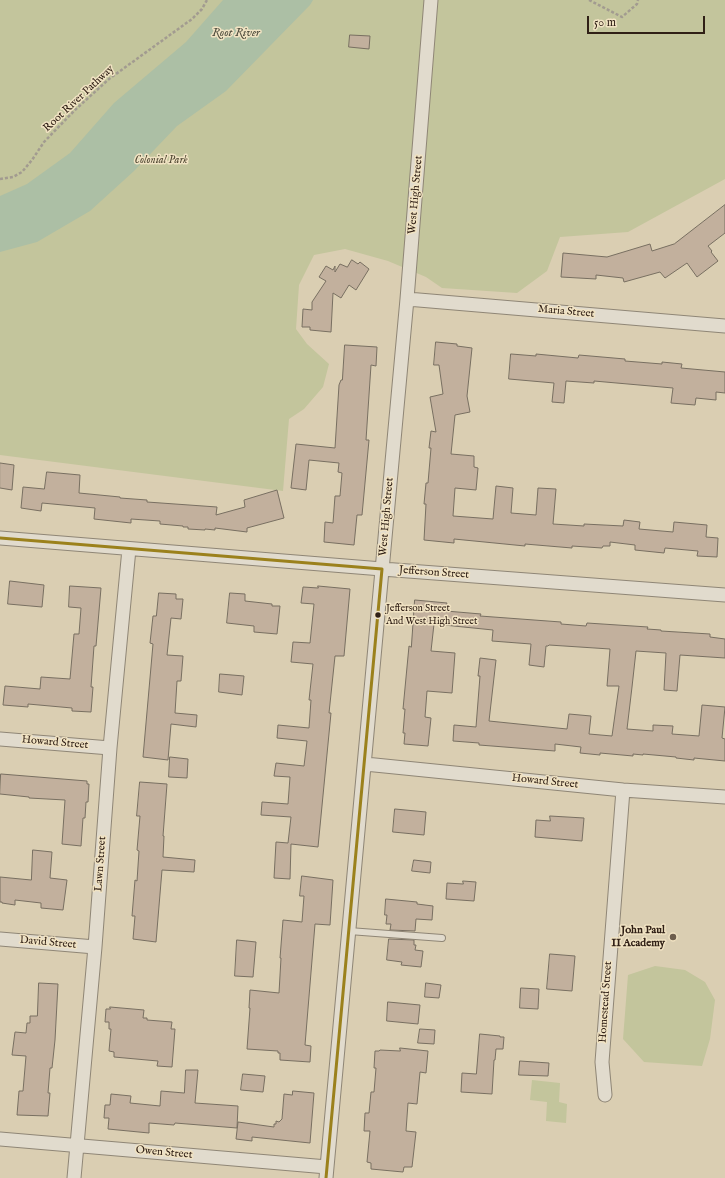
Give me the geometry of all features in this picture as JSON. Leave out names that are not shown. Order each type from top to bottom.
[{"type":"street","name":"West High Street","points":[[327,1172],[407,299],[431,0]]},
{"type":"street","name":"Maria Street","points":[[407,299],[725,326]]},
{"type":"street","name":"Jefferson Street","points":[[0,538],[382,570],[725,595]]},
{"type":"street","name":"Lawn Street","points":[[74,1178],[95,947],[110,748],[129,549]]},
{"type":"street","name":"Howard Street","points":[[0,739],[110,748]]},
{"type":"street","name":"Howard Street","points":[[365,764],[623,790],[725,797]]},
{"type":"street","name":"Homestead Street","points":[[605,1095],[602,1062],[623,790]]},
{"type":"street","name":"David Street","points":[[0,939],[95,947]]},
{"type":"street","name":"Owen Street","points":[[0,1139],[327,1172]]},
{"type":"lane","points":[[349,931],[442,938]]},
{"type":"path","name":"Root River Pathway","points":[[0,179],[13,177],[22,172],[44,142],[75,110],[109,79],[192,19],[202,9],[207,0]]},
{"type":"path","points":[[589,0],[622,17],[637,4],[638,0]]},
{"type":"green space","name":"Colonial Park","points":[[0,0],[725,0],[725,179],[628,232],[560,237],[547,271],[517,293],[442,288],[426,277],[388,261],[345,249],[314,255],[299,285],[296,329],[307,344],[329,364],[323,387],[304,409],[289,419],[283,491],[0,455]]},
{"type":"green space","points":[[655,966],[685,970],[705,982],[715,1000],[710,1039],[702,1066],[644,1062],[623,1039],[628,975]]},
{"type":"green space","points":[[532,1080],[560,1083],[559,1102],[567,1104],[566,1123],[546,1121],[547,1102],[530,1100]]},
{"type":"water","name":"Root River","points":[[223,0],[313,0],[310,5],[226,91],[177,126],[134,171],[90,211],[37,242],[0,252],[0,196],[27,184],[70,153],[114,103],[186,42]]},
{"type":"building","points":[[350,35],[370,36],[369,49],[349,47]]},
{"type":"building","points":[[725,205],[725,233],[708,246],[718,261],[697,277],[687,263],[665,278],[660,272],[624,282],[623,278],[596,275],[596,279],[561,277],[563,253],[607,257],[650,244],[652,251],[674,244]]},
{"type":"building","points":[[352,260],[358,264],[360,262],[369,269],[356,290],[349,285],[341,298],[333,293],[331,332],[310,330],[310,327],[302,327],[303,309],[312,310],[312,302],[326,281],[319,277],[326,266],[333,270],[335,266],[335,272],[340,264],[347,267]]},
{"type":"building","points":[[436,342],[457,344],[457,346],[472,348],[467,396],[470,412],[455,415],[451,454],[474,456],[474,467],[478,468],[476,490],[455,488],[453,516],[493,519],[496,486],[513,488],[511,513],[536,515],[538,488],[556,489],[553,524],[623,526],[624,520],[640,522],[639,529],[673,532],[674,522],[707,525],[706,537],[718,538],[717,557],[697,556],[698,551],[665,548],[664,553],[635,550],[635,545],[610,542],[610,546],[603,546],[602,548],[572,546],[572,548],[525,544],[525,546],[454,539],[454,543],[424,540],[426,504],[424,504],[426,483],[428,483],[431,448],[429,448],[431,431],[436,432],[430,397],[443,394],[439,365],[434,365]]},
{"type":"building","points":[[345,345],[377,347],[376,366],[371,365],[366,440],[369,440],[362,515],[357,515],[354,545],[324,542],[325,522],[333,523],[335,496],[340,496],[342,473],[338,472],[339,463],[309,460],[306,490],[291,488],[296,444],[335,448],[339,385],[342,380]]},
{"type":"building","points":[[511,354],[536,356],[536,354],[578,358],[579,355],[625,359],[625,361],[682,364],[681,368],[725,372],[725,393],[716,392],[716,400],[696,398],[695,405],[671,403],[673,388],[594,381],[594,383],[566,381],[564,403],[552,402],[554,383],[509,379]]},
{"type":"building","points":[[0,463],[14,465],[12,490],[0,488]]},
{"type":"building","points":[[47,472],[80,475],[79,493],[147,500],[147,502],[217,507],[216,515],[245,507],[244,500],[277,490],[284,518],[247,528],[247,532],[215,528],[215,530],[188,529],[188,527],[183,526],[160,524],[160,521],[131,519],[131,523],[94,519],[95,508],[42,503],[41,511],[21,508],[23,487],[44,489]]},
{"type":"building","points":[[10,581],[44,585],[42,607],[8,604]]},
{"type":"building","points":[[70,586],[101,588],[96,646],[94,646],[91,712],[72,711],[72,708],[28,704],[28,707],[3,705],[5,686],[40,689],[41,677],[70,679],[74,634],[79,634],[81,608],[69,607]]},
{"type":"building","points":[[318,586],[350,589],[344,656],[335,656],[318,847],[291,844],[290,879],[274,878],[276,842],[288,843],[291,817],[261,815],[262,802],[288,804],[290,777],[274,776],[276,763],[304,766],[307,741],[277,738],[278,725],[309,728],[311,700],[309,700],[313,664],[291,662],[293,642],[310,643],[314,604],[301,603],[303,587],[318,588]]},
{"type":"building","points":[[159,593],[176,594],[176,599],[183,599],[181,619],[171,618],[167,655],[183,656],[181,681],[177,681],[175,713],[197,715],[196,727],[171,724],[168,760],[143,757],[153,644],[150,643],[153,616],[156,616]]},
{"type":"building","points":[[230,593],[245,594],[245,601],[280,606],[277,634],[254,632],[254,626],[227,623]]},
{"type":"building","points":[[415,600],[447,603],[446,611],[481,614],[480,616],[561,622],[561,624],[586,626],[587,623],[648,627],[647,629],[661,631],[710,634],[710,637],[725,639],[725,658],[680,655],[677,691],[664,690],[666,653],[636,651],[627,729],[653,731],[653,725],[673,726],[672,734],[699,736],[702,705],[725,707],[722,738],[725,739],[725,761],[694,758],[694,760],[643,754],[633,754],[633,756],[580,753],[581,747],[555,744],[555,751],[479,745],[479,743],[453,741],[454,725],[476,727],[480,658],[496,660],[489,721],[567,729],[569,714],[591,716],[589,734],[612,736],[619,686],[607,686],[610,649],[549,645],[546,646],[544,667],[529,665],[531,644],[492,641],[493,630],[434,624],[431,651],[455,653],[452,693],[427,691],[425,717],[431,718],[428,746],[404,744],[405,733],[403,733],[405,709],[403,709]]},
{"type":"building","points":[[220,674],[244,676],[242,695],[219,692]]},
{"type":"building","points":[[170,757],[188,759],[187,778],[169,777]]},
{"type":"building","points":[[1,774],[87,781],[87,784],[89,784],[88,802],[86,802],[85,818],[83,818],[81,846],[62,844],[65,800],[29,798],[0,794]]},
{"type":"building","points":[[140,782],[167,784],[163,857],[195,860],[194,872],[162,870],[156,942],[133,939],[135,916],[132,916],[135,880],[137,881],[139,851],[137,850],[140,816],[137,816]]},
{"type":"building","points":[[395,809],[426,812],[424,835],[393,832]]},
{"type":"building","points":[[550,816],[584,818],[582,841],[535,837],[536,820],[550,821]]},
{"type":"building","points":[[33,850],[52,852],[50,878],[67,880],[63,910],[41,908],[41,903],[15,900],[15,905],[0,902],[0,877],[31,880]]},
{"type":"building","points":[[414,860],[431,862],[430,873],[412,871]]},
{"type":"building","points":[[302,876],[333,880],[330,925],[315,924],[305,1045],[311,1046],[310,1062],[280,1060],[280,1053],[278,1053],[278,1051],[247,1049],[250,990],[279,993],[283,920],[302,922],[304,896],[300,896]]},
{"type":"building","points":[[463,881],[476,882],[474,901],[446,899],[447,883],[463,884]]},
{"type":"building","points":[[386,899],[417,902],[417,904],[433,906],[432,920],[416,919],[415,931],[390,930],[391,924],[386,924]]},
{"type":"building","points":[[389,939],[414,940],[414,945],[416,945],[415,950],[423,951],[421,967],[401,965],[402,962],[387,960]]},
{"type":"building","points":[[237,940],[256,942],[253,977],[235,976]]},
{"type":"building","points":[[550,954],[575,956],[572,991],[547,989]]},
{"type":"building","points":[[39,983],[58,984],[55,1040],[52,1068],[50,1068],[48,1093],[50,1093],[48,1116],[17,1115],[19,1091],[23,1091],[26,1056],[12,1055],[15,1032],[26,1033],[27,1023],[30,1023],[30,1016],[37,1016]]},
{"type":"building","points":[[426,983],[441,985],[439,998],[425,997]]},
{"type":"building","points":[[521,988],[539,989],[538,1009],[520,1008]]},
{"type":"building","points":[[388,1002],[420,1005],[418,1024],[387,1021]]},
{"type":"building","points":[[110,1007],[144,1010],[143,1018],[147,1018],[147,1020],[172,1022],[171,1029],[175,1029],[172,1067],[157,1066],[158,1061],[114,1057],[114,1052],[109,1051],[111,1029],[109,1029],[109,1022],[105,1022],[106,1009],[110,1009]]},
{"type":"building","points":[[420,1029],[435,1030],[434,1044],[418,1043]]},
{"type":"building","points":[[480,1034],[504,1037],[503,1049],[496,1049],[492,1094],[461,1092],[462,1073],[476,1074]]},
{"type":"building","points":[[400,1048],[428,1051],[426,1073],[420,1072],[417,1104],[408,1103],[406,1131],[416,1132],[412,1167],[404,1167],[403,1172],[371,1169],[371,1163],[367,1162],[370,1131],[364,1131],[365,1113],[369,1113],[371,1092],[374,1092],[376,1068],[374,1068],[375,1051],[400,1051]]},
{"type":"building","points":[[520,1061],[549,1063],[548,1076],[519,1075]]},
{"type":"building","points":[[186,1070],[198,1070],[195,1103],[238,1106],[237,1128],[175,1123],[174,1125],[149,1123],[149,1133],[108,1129],[109,1118],[104,1118],[105,1105],[110,1105],[111,1094],[131,1096],[130,1103],[160,1106],[161,1091],[184,1093]]},
{"type":"building","points":[[243,1074],[265,1076],[263,1092],[241,1090]]},
{"type":"building","points":[[293,1091],[314,1093],[310,1143],[252,1137],[252,1141],[236,1139],[238,1122],[274,1127],[276,1121],[279,1122],[282,1119],[284,1094],[292,1095]]},
{"type":"transit line","points":[[0,538],[382,569],[326,1178]]},
{"type":"place","name":"Jefferson Street And West High Street","points":[[378,615]]},
{"type":"place","name":"John Paul II Academy","points":[[673,937]]}]
